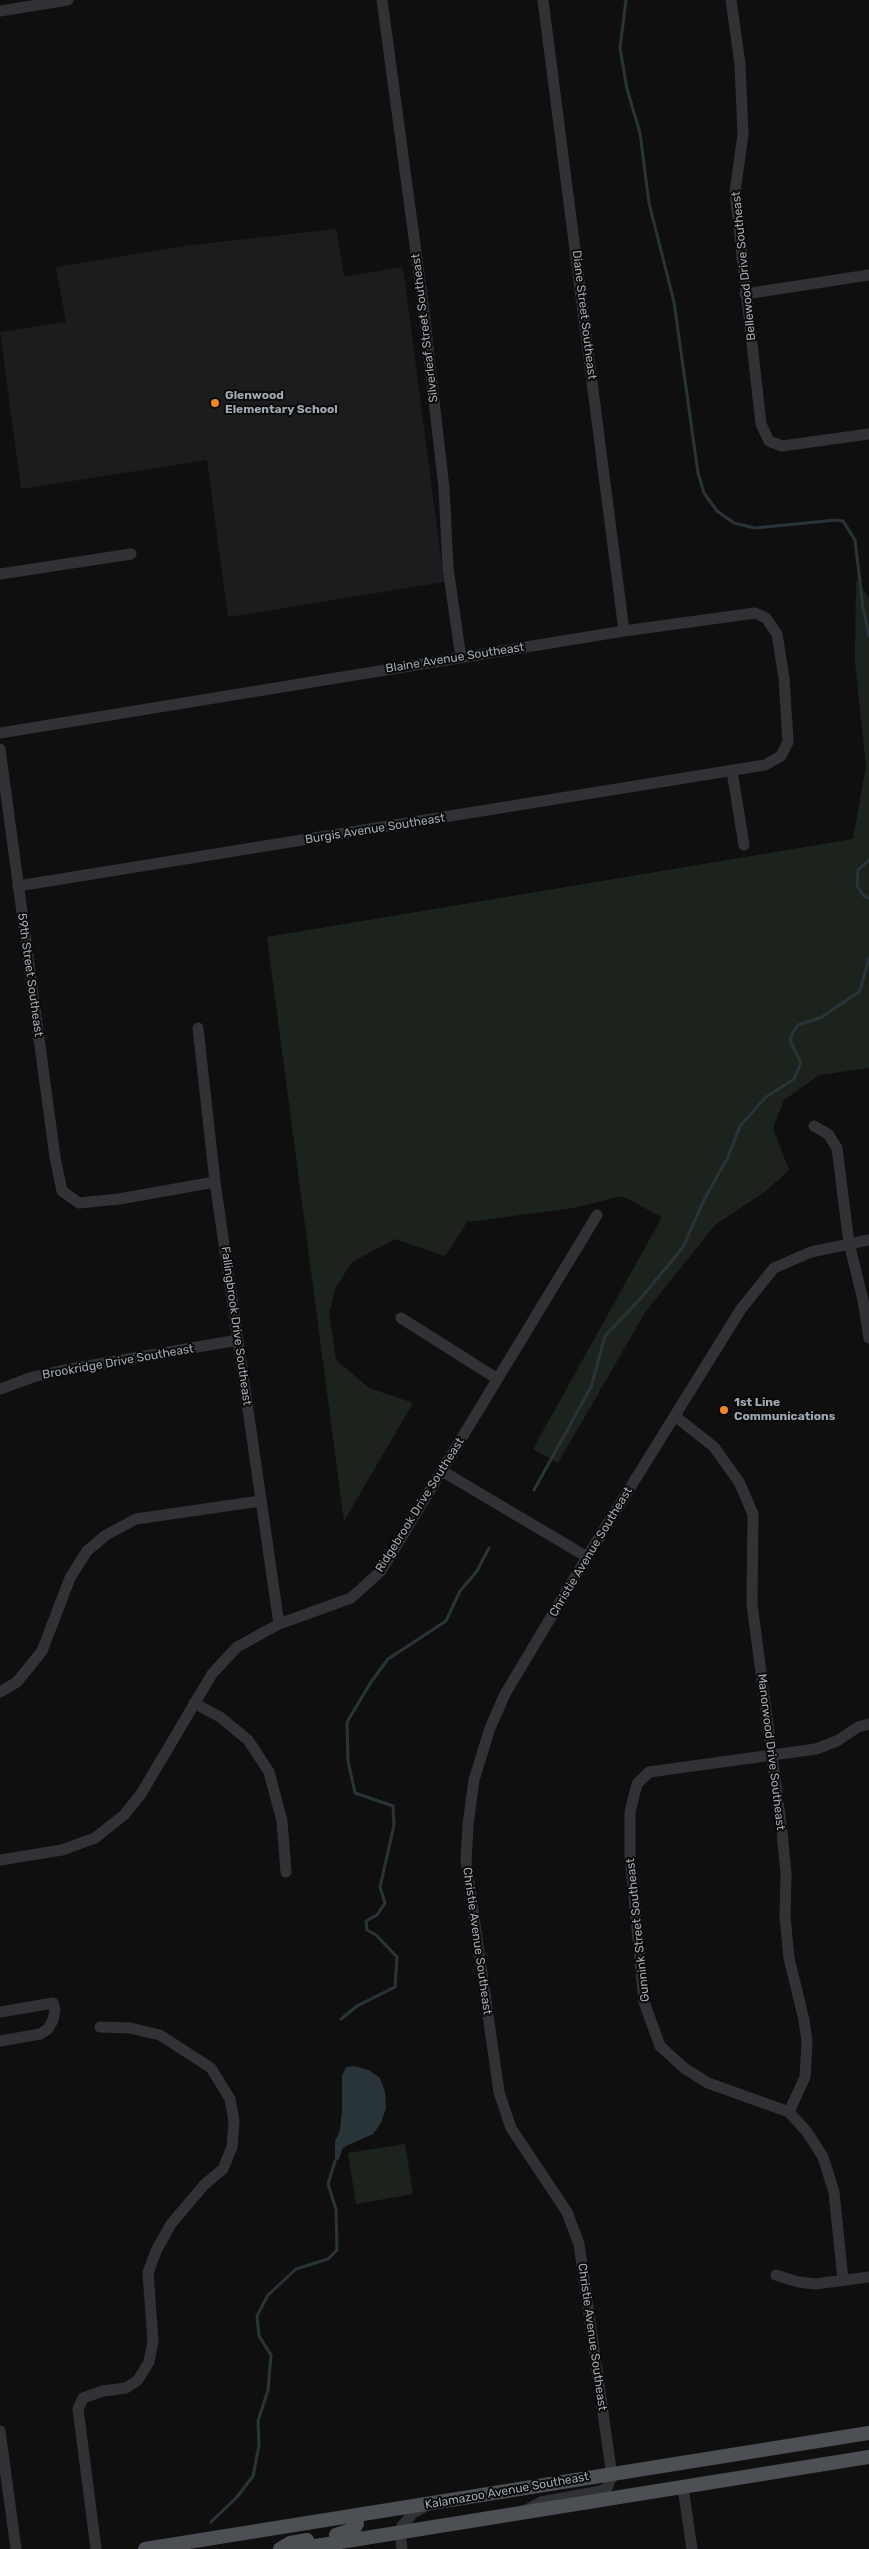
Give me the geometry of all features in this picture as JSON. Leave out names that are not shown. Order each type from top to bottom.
[{"type":"main road","name":"Kalamazoo Avenue Southeast","points":[[145,2549],[168,2547],[612,2473],[869,2433]]},
{"type":"main road","name":"Kalamazoo Avenue Southeast","points":[[297,2549],[869,2457]]},
{"type":"main road","points":[[280,2549],[290,2543],[351,2531],[357,2524],[356,2515]]},
{"type":"street","points":[[0,11],[68,0]]},
{"type":"street","name":"Silverleaf Street Southeast","points":[[382,0],[423,304],[444,488],[448,568],[462,658]]},
{"type":"street","name":"Diane Street Southeast","points":[[543,0],[624,631]]},
{"type":"street","name":"Bellewood Drive Southeast","points":[[731,0],[740,64],[742,134],[735,192],[745,294],[762,424],[769,442],[782,446],[869,434]]},
{"type":"street","points":[[745,294],[869,275]]},
{"type":"street","points":[[0,574],[131,554]]},
{"type":"street","name":"Blaine Avenue Southeast","points":[[0,733],[730,614],[755,613],[766,618],[777,634],[789,723],[788,742],[781,756]]},
{"type":"street","name":"59th Street Southeast","points":[[0,749],[58,1182],[62,1191],[79,1203],[215,1182]]},
{"type":"street","name":"Burgis Avenue Southeast","points":[[18,886],[732,771],[765,765],[781,756]]},
{"type":"street","points":[[732,771],[744,845]]},
{"type":"street","name":"Fallingbrook Drive Southeast","points":[[198,1028],[215,1182],[279,1624]]},
{"type":"street","points":[[814,1126],[828,1134],[837,1148],[849,1243],[863,1300],[869,1338]]},
{"type":"street","name":"Ridgebrook Drive Southeast","points":[[0,1860],[62,1850],[95,1838],[124,1816],[141,1794],[212,1674],[237,1646],[279,1624],[351,1598],[380,1571],[597,1215]]},
{"type":"street","name":"Christie Avenue Southeast","points":[[612,2473],[579,2244],[568,2212],[511,2128],[499,2092],[466,1861],[468,1825],[474,1780],[490,1728],[505,1694],[587,1557],[741,1309],[774,1268],[811,1252],[869,1240]]},
{"type":"street","points":[[401,1318],[496,1378]]},
{"type":"street","name":"Brookridge Drive Southeast","points":[[0,1389],[33,1377],[64,1370],[238,1340]]},
{"type":"street","name":"Manorwood Drive Southeast","points":[[675,1416],[714,1447],[739,1482],[752,1514],[752,1604],[786,1874],[785,1917],[789,1958],[807,2040],[805,2078],[789,2112]]},
{"type":"street","points":[[442,1471],[587,1557]]},
{"type":"street","points":[[0,1692],[17,1682],[42,1651],[70,1578],[87,1551],[106,1535],[136,1519],[260,1502]]},
{"type":"street","points":[[194,1703],[220,1717],[248,1740],[269,1772],[282,1821],[286,1872]]},
{"type":"street","points":[[771,1755],[816,1748],[837,1741],[858,1727],[869,1724]]},
{"type":"street","name":"Gunnink Street Southeast","points":[[771,1755],[650,1772],[637,1784],[630,1812],[630,1855],[644,2002],[660,2046],[684,2068],[708,2083],[789,2112],[807,2132],[823,2157],[834,2192],[843,2280]]},
{"type":"street","points":[[0,2012],[53,2003],[55,2010],[53,2020],[48,2029],[40,2034],[0,2041]]},
{"type":"street","points":[[96,2549],[78,2409],[83,2398],[103,2391],[126,2388],[138,2380],[149,2362],[153,2341],[148,2273],[156,2252],[171,2224],[204,2185],[223,2169],[232,2147],[234,2121],[230,2099],[211,2068],[160,2035],[130,2028],[100,2027]]},
{"type":"street","points":[[776,2275],[806,2284],[869,2277]]},
{"type":"street","points":[[0,2431],[16,2549]]},
{"type":"street","points":[[523,2512],[541,2502],[601,2491],[607,2488],[611,2482],[612,2473]]},
{"type":"street","points":[[683,2487],[692,2549]]},
{"type":"street","points":[[402,2549],[400,2533],[406,2520],[427,2505]]},
{"type":"shaded area","name":"Glenwood Elementary School","points":[[336,229],[344,277],[403,267],[444,582],[228,617],[207,460],[21,489],[0,332],[66,322],[56,267],[192,245]]},
{"type":"shaded area","points":[[856,580],[869,598],[869,1068],[819,1075],[784,1100],[773,1128],[789,1170],[766,1191],[715,1225],[646,1311],[558,1463],[533,1449],[662,1217],[622,1196],[574,1208],[467,1222],[445,1256],[395,1239],[352,1262],[336,1287],[329,1313],[336,1360],[369,1388],[413,1403],[344,1521],[267,937],[853,839],[866,766],[855,662]]},
{"type":"shaded area","points":[[354,2066],[369,2070],[380,2078],[385,2092],[386,2108],[381,2123],[373,2134],[346,2146],[342,2149],[339,2159],[335,2161],[335,2142],[340,2130],[342,2111],[342,2076],[346,2067]]},
{"type":"shaded area","points":[[405,2144],[413,2194],[356,2204],[348,2153]]},
{"type":"waterway","points":[[626,0],[620,48],[627,89],[640,133],[649,203],[674,302],[698,473],[704,493],[717,511],[734,523],[755,528],[836,520],[843,521],[855,540],[863,608],[869,636]]},
{"type":"waterway","points":[[869,860],[858,870],[857,886],[864,896],[869,898]]},
{"type":"waterway","points":[[534,1490],[591,1387],[605,1336],[642,1297],[683,1247],[704,1200],[727,1159],[740,1126],[766,1097],[794,1079],[801,1063],[790,1040],[793,1032],[798,1025],[822,1017],[860,991],[869,958]]},
{"type":"waterway","points":[[341,2019],[357,2006],[395,1987],[397,1957],[376,1935],[367,1930],[366,1921],[377,1915],[385,1903],[380,1887],[394,1825],[393,1806],[355,1793],[348,1761],[347,1722],[371,1682],[388,1659],[446,1621],[460,1591],[477,1571],[489,1548]]},
{"type":"waterway","points":[[211,2522],[237,2497],[253,2476],[259,2445],[258,2421],[268,2390],[271,2355],[259,2336],[257,2316],[268,2295],[296,2269],[328,2259],[337,2250],[336,2209],[328,2184],[335,2161]]},
{"type":"place","name":"Glenwood Elementary School","points":[[215,403]]},
{"type":"place","name":"1st Line Communications","points":[[724,1410]]}]
